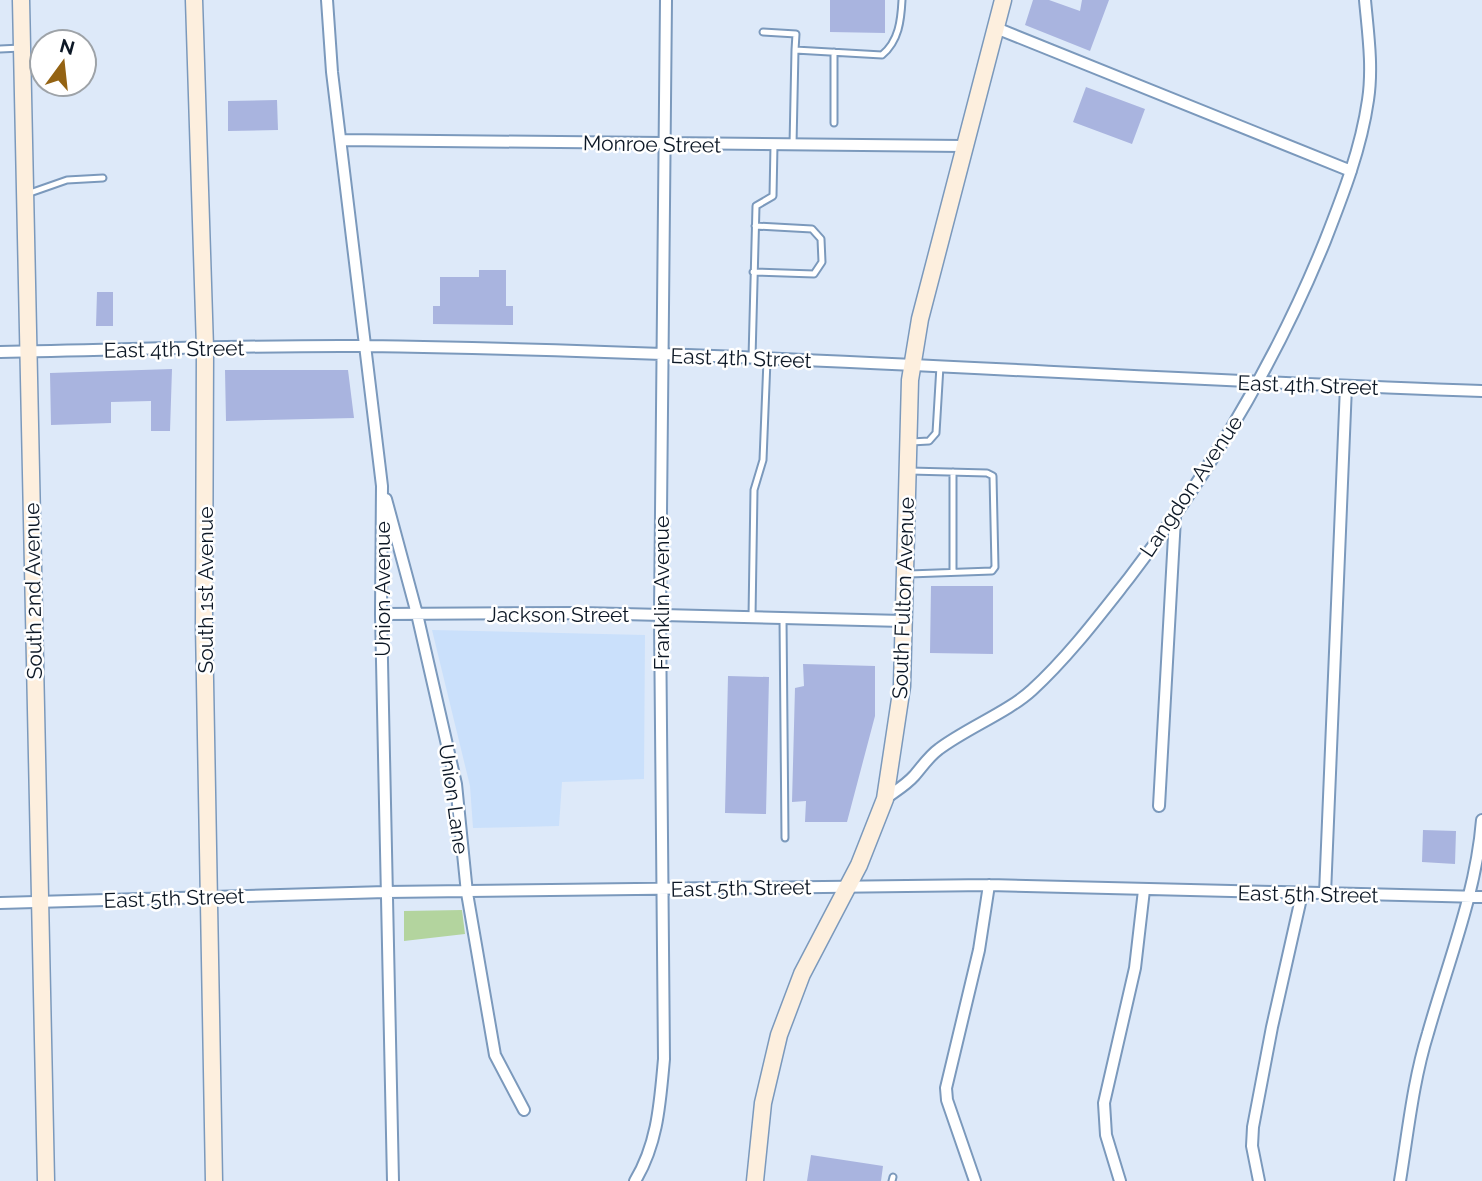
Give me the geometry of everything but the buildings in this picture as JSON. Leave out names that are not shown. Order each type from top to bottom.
[{"type":"street","name":"South 2nd Avenue","points":[[21,0],[46,1181]]},
{"type":"street","name":"South 1st Avenue","points":[[194,0],[205,348],[204,625],[215,1181]]},
{"type":"street","name":"Union Avenue","points":[[327,0],[364,346],[382,486],[381,614],[393,1181]]},
{"type":"street","name":"Franklin Avenue","points":[[635,1181],[644,1166],[660,1110],[664,1059],[660,615],[666,0]]},
{"type":"street","name":"South Fulton Avenue","points":[[755,1181],[763,1103],[779,1035],[802,974],[847,886],[885,799],[902,686],[907,471],[913,364],[920,318],[1003,0]]},
{"type":"street","name":"Langdon Avenue","points":[[885,799],[913,778],[935,751],[1030,691],[1108,606],[1175,518],[1258,383],[1297,312],[1351,171],[1369,97],[1370,51],[1365,0]]},
{"type":"street","points":[[996,28],[1351,171]]},
{"type":"street","name":"Monroe Street","points":[[341,140],[963,146]]},
{"type":"street","name":"East 4th Street","points":[[0,352],[364,346],[913,364],[1258,383],[1482,391]]},
{"type":"street","points":[[1325,894],[1346,386]]},
{"type":"street","name":"Union Lane","points":[[382,486],[418,614],[456,784],[467,893],[495,1055],[524,1110]]},
{"type":"street","points":[[1159,806],[1175,518]]},
{"type":"street","name":"Jackson Street","points":[[381,614],[660,615],[903,621]]},
{"type":"street","points":[[1399,1181],[1427,1036],[1476,897],[1482,820]]},
{"type":"street","points":[[975,1181],[947,1100],[946,1088],[979,950],[989,885]]},
{"type":"street","name":"East 5th Street","points":[[0,902],[386,892],[989,885],[1476,897]]},
{"type":"street","points":[[1119,1181],[1106,1135],[1104,1103],[1135,968],[1144,890]]},
{"type":"street","points":[[1259,1181],[1252,1146],[1253,1127],[1302,894]]},
{"type":"lane","points":[[795,50],[882,55],[892,44],[900,24],[902,0]]},
{"type":"lane","points":[[763,32],[796,34],[793,146]]},
{"type":"lane","points":[[0,48],[22,48]]},
{"type":"lane","points":[[834,52],[834,123]]},
{"type":"lane","points":[[752,358],[756,206],[774,196],[774,145]]},
{"type":"lane","points":[[24,195],[67,180],[103,178]]},
{"type":"lane","points":[[753,272],[814,274],[822,262],[821,239],[812,229],[755,226]]},
{"type":"lane","points":[[752,617],[754,490],[763,460],[767,359]]},
{"type":"lane","points":[[908,443],[929,441],[936,433],[940,366]]},
{"type":"lane","points":[[905,574],[992,571],[995,567],[993,476],[987,473],[907,471]]},
{"type":"lane","points":[[953,472],[953,572]]},
{"type":"lane","points":[[783,618],[785,838]]},
{"type":"shaded area","points":[[432,630],[645,635],[644,779],[562,782],[559,826],[473,828],[470,786]]},
{"type":"green space","points":[[462,910],[465,934],[404,941],[404,911]]}]
